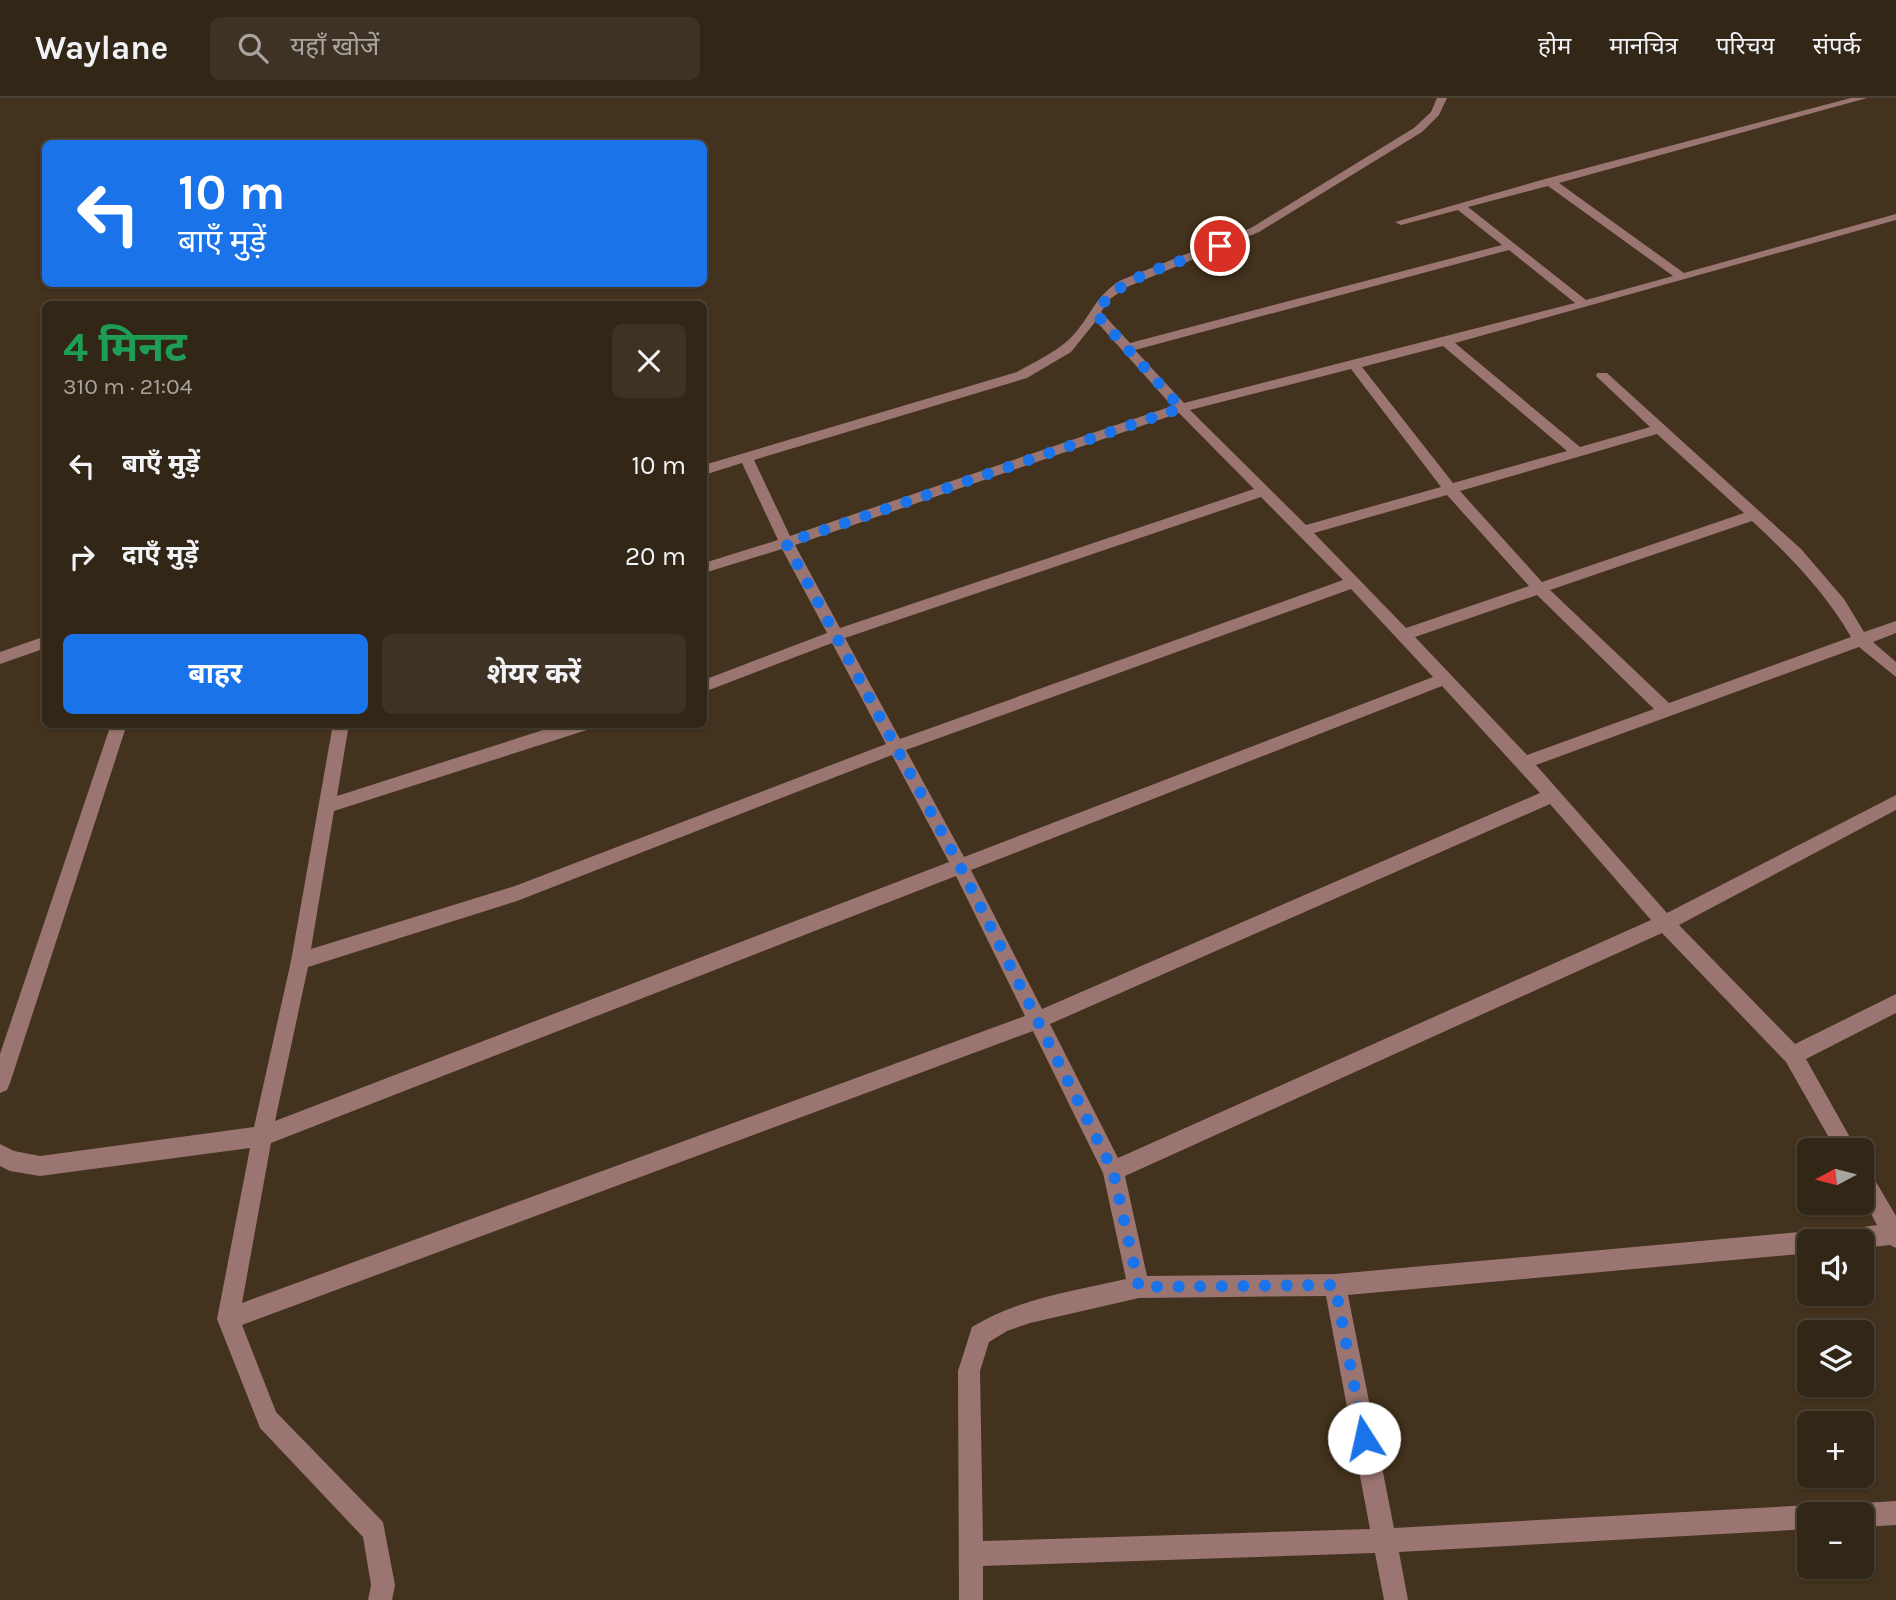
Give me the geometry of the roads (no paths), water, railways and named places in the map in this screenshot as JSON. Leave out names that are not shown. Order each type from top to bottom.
[{"type":"street","points":[[707,469],[1022,375],[1067,349],[1096,314],[1105,297],[1123,284],[1255,230],[1418,130],[1435,113],[1442,98]]},
{"type":"street","points":[[1823,98],[1835,104]]},
{"type":"street","points":[[1401,222],[1862,98]]},
{"type":"street","points":[[1549,181],[1682,277]]},
{"type":"street","points":[[1460,206],[1584,304]]},
{"type":"street","points":[[707,567],[786,543],[1181,408],[1446,342],[1896,217]]},
{"type":"street","points":[[1126,348],[1512,246]]},
{"type":"street","points":[[1096,314],[1181,408],[1354,582],[1524,763],[1665,923],[1793,1055],[1840,1138]]},
{"type":"street","points":[[1446,342],[1577,452]]},
{"type":"street","points":[[1354,365],[1450,489],[1539,588],[1667,711]]},
{"type":"street","points":[[1602,376],[1820,579],[1861,640],[1896,671]]},
{"type":"street","points":[[1303,531],[1659,429]]},
{"type":"street","points":[[746,457],[786,543],[961,868],[1113,1171],[1139,1287]]},
{"type":"street","points":[[707,685],[835,636],[1264,491]]},
{"type":"street","points":[[1402,635],[1754,515]]},
{"type":"street","points":[[300,961],[517,893],[895,747],[1354,582]]},
{"type":"street","points":[[1524,763],[1896,627]]},
{"type":"street","points":[[0,658],[42,643]]},
{"type":"street","points":[[0,1154],[10,1161],[40,1166],[262,1136],[1444,680]]},
{"type":"street","points":[[0,1083],[118,728]]},
{"type":"street","points":[[340,728],[300,961],[262,1136],[228,1319],[268,1420],[374,1531],[383,1585],[380,1600]]},
{"type":"street","points":[[325,807],[572,728]]},
{"type":"street","points":[[228,1319],[1036,1021],[1553,795]]},
{"type":"street","points":[[1113,1171],[1665,923],[1896,802]]},
{"type":"street","points":[[1793,1055],[1896,1003]]},
{"type":"street","points":[[1874,1198],[1895,1236],[1874,1237]]},
{"type":"street","points":[[971,1600],[969,1371],[980,1335],[1001,1322],[1030,1312],[1139,1287],[1335,1285],[1797,1243]]},
{"type":"street","points":[[1335,1285],[1396,1600]]},
{"type":"street","points":[[1874,1514],[1896,1513]]},
{"type":"street","points":[[969,1554],[1383,1541],[1797,1518]]}]
